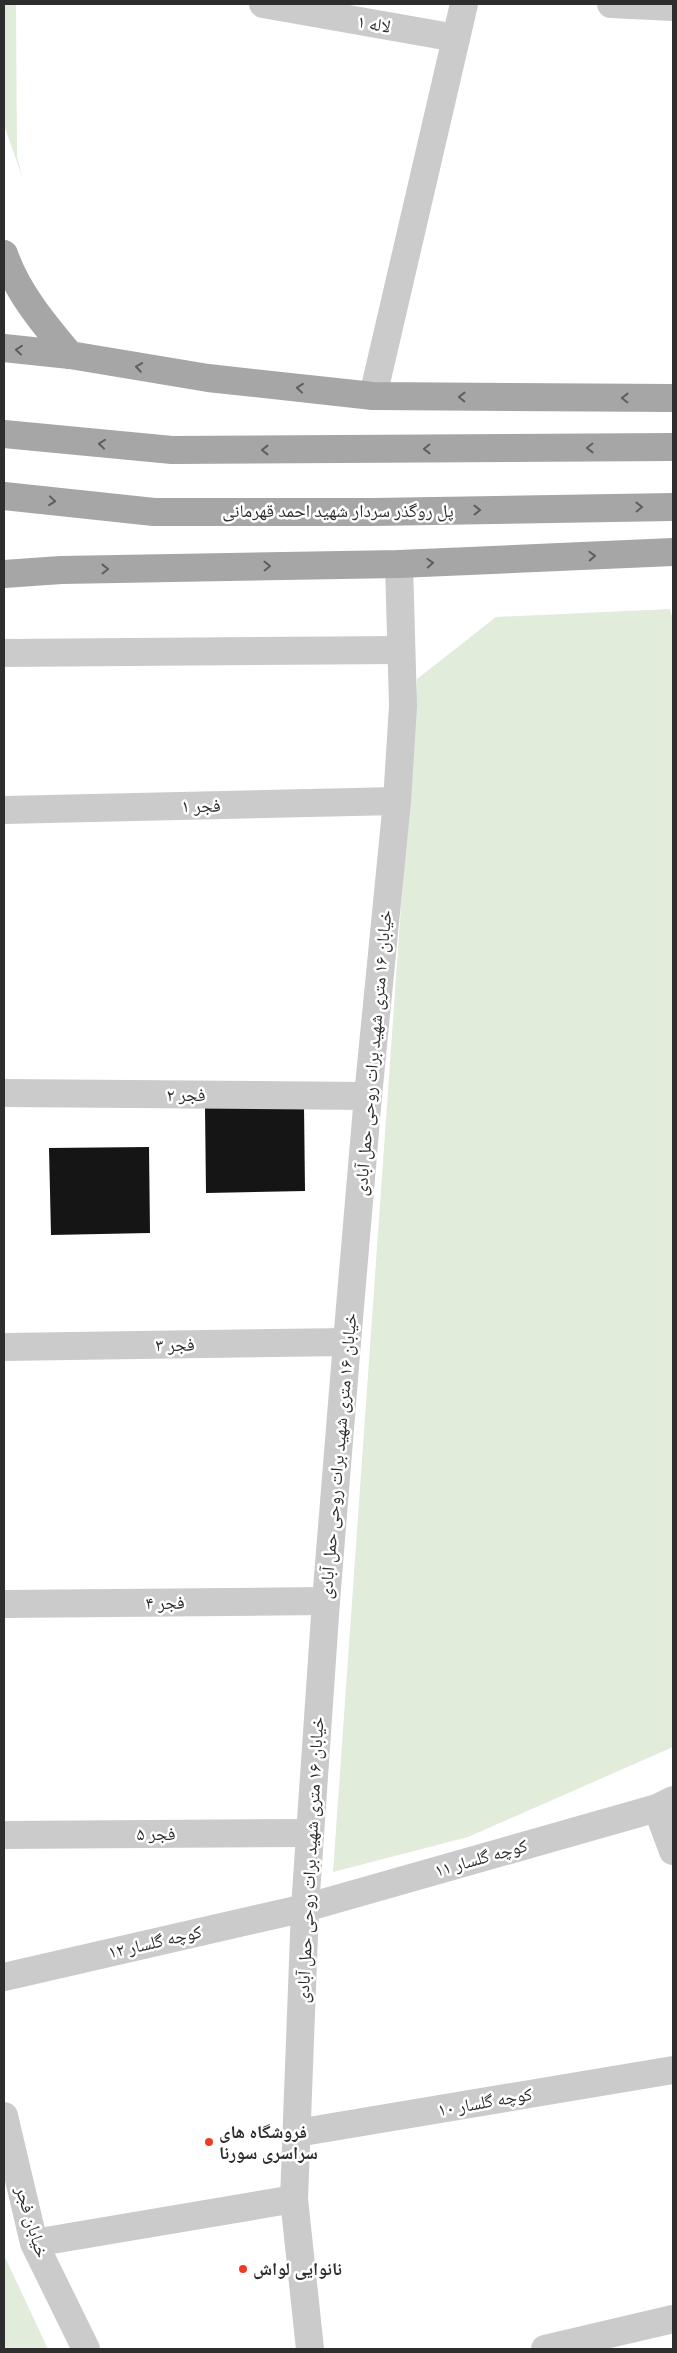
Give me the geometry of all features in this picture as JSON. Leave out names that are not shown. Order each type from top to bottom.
[{"type":"main road","points":[[4,254],[9,268],[34,310],[70,355]]},
{"type":"main road","points":[[4,348],[70,355],[208,378],[373,396],[673,398]]},
{"type":"main road","points":[[4,434],[172,450],[673,447]]},
{"type":"main road","name":"پل روگذر سردار شهید احمد قهرمانی","points":[[4,496],[154,512],[374,512],[673,507]]},
{"type":"main road","points":[[4,574],[61,570],[399,564],[673,552]]},
{"type":"main road","points":[[4,556],[61,570]]},
{"type":"street","name":"لاله ۱","points":[[263,4],[456,38]]},
{"type":"street","points":[[373,396],[464,4]]},
{"type":"street","points":[[611,4],[673,6]]},
{"type":"street","name":"خیابان ۱۶ متری شهید برات روحی حمل آبادی","points":[[310,2349],[294,2199],[305,1908],[326,1601],[347,1342],[368,1096],[397,801],[403,706],[399,564]]},
{"type":"street","points":[[4,653],[401,650]]},
{"type":"street","name":"فجر ۱","points":[[4,810],[397,801]]},
{"type":"street","name":"فجر ۲","points":[[4,1093],[368,1096]]},
{"type":"street","name":"فجر ۳","points":[[4,1347],[347,1342]]},
{"type":"street","name":"فجر ۴","points":[[4,1604],[326,1601]]},
{"type":"street","points":[[665,1804],[673,1852]]},
{"type":"street","name":"کوچه گلسار ۱۱","points":[[305,1908],[665,1804]]},
{"type":"street","name":"فجر ۵","points":[[4,1835],[309,1834]]},
{"type":"street","name":"کوچه گلسار ۱۲","points":[[4,1977],[305,1908]]},
{"type":"street","name":"کوچه گلسار ۱۰","points":[[297,2133],[673,2070]]},
{"type":"street","name":"خیابان فجر","points":[[4,2116],[34,2243],[86,2349]]},
{"type":"street","points":[[34,2243],[294,2199]]},
{"type":"street","points":[[545,2349],[673,2319]]},
{"type":"green space","points":[[4,4],[16,4],[17,156],[23,179],[4,125]]},
{"type":"green space","points":[[670,609],[673,621],[673,1747],[468,1837],[333,1872],[417,679],[496,617]]},
{"type":"green space","points":[[4,2255],[48,2349],[4,2349]]},
{"type":"building","points":[[304,1105],[305,1191],[206,1193],[205,1107]]},
{"type":"building","points":[[149,1147],[150,1233],[51,1235],[49,1148]]},
{"type":"place","name":"فروشگاه های سراسری سورنا","points":[[209,2142]]},
{"type":"place","name":"نانوایی لواش","points":[[243,2269]]}]
